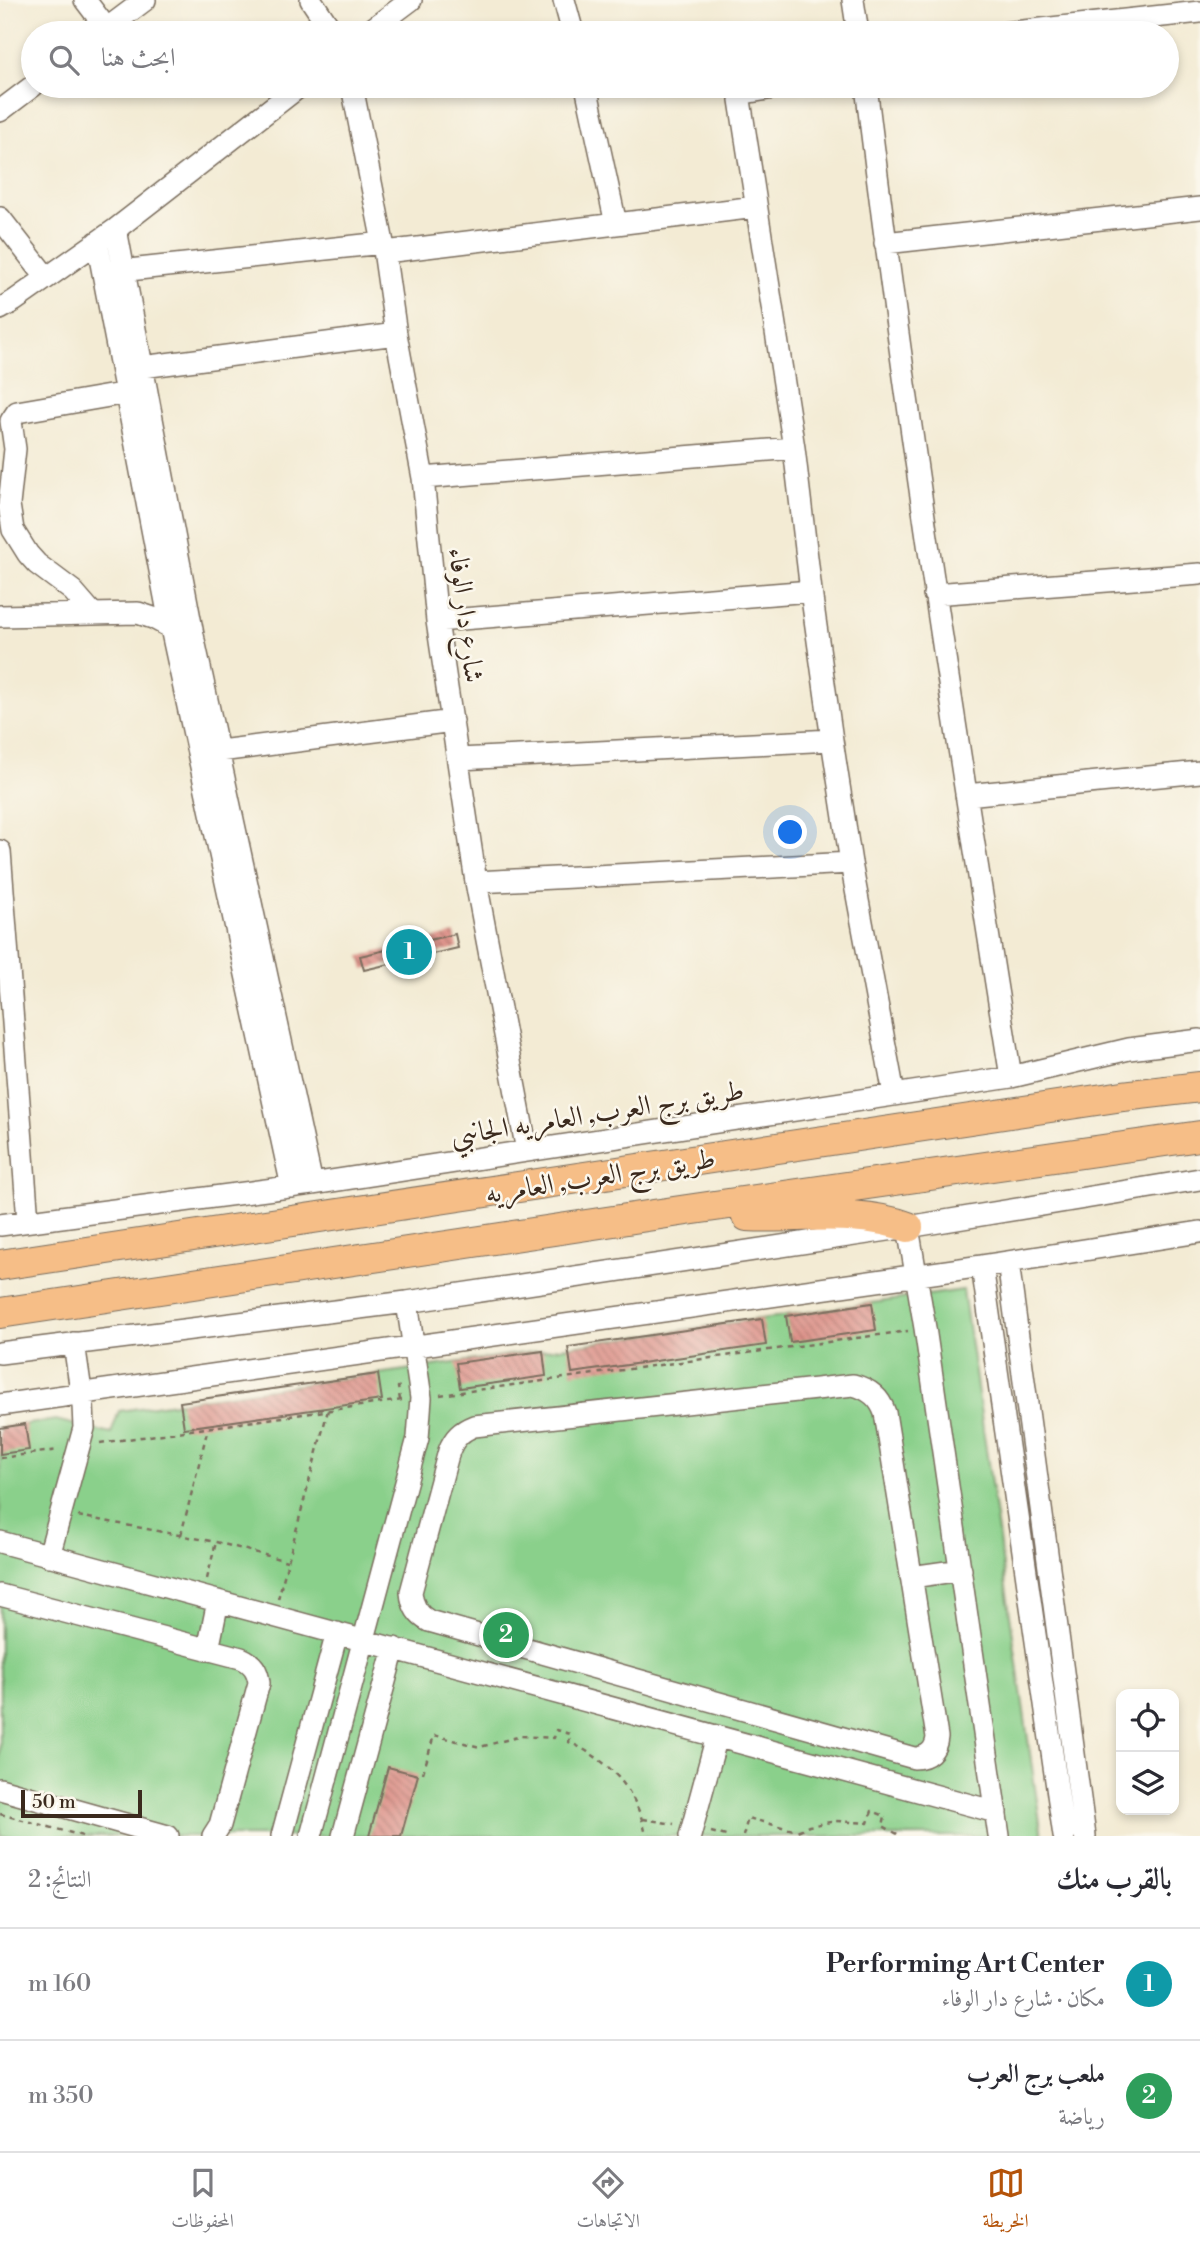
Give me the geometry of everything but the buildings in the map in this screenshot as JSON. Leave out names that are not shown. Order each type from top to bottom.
[{"type":"highway","name":"طريق برج العرب, العامريه","points":[[0,1265],[1110,1098],[1200,1087]]},
{"type":"highway","name":"طريق برج العرب, العامريه","points":[[0,1313],[1200,1136]]},
{"type":"highway","points":[[687,1210],[760,1216],[860,1216],[908,1227]]},
{"type":"street","points":[[85,0],[98,21]]},
{"type":"street","points":[[117,21],[145,0]]},
{"type":"street","points":[[311,0],[325,21]]},
{"type":"street","points":[[383,21],[411,0]]},
{"type":"street","points":[[564,0],[570,21]]},
{"type":"street","points":[[853,0],[856,21]]},
{"type":"street","points":[[1116,21],[1200,12]]},
{"type":"street","points":[[0,111],[21,95]]},
{"type":"street","points":[[0,309],[116,229],[285,98]]},
{"type":"street","name":"شارع دار الوفاء","points":[[354,98],[384,247],[396,334],[423,478],[437,621],[476,883],[527,1151]]},
{"type":"street","points":[[589,98],[616,224]]},
{"type":"street","points":[[741,98],[794,448],[832,740],[851,863],[894,1094]]},
{"type":"street","points":[[867,98],[934,594],[1011,1077]]},
{"type":"street","points":[[114,271],[384,247],[756,208]]},
{"type":"street","points":[[885,243],[1200,208]]},
{"type":"street","points":[[0,218],[46,277]]},
{"type":"street","points":[[116,229],[114,271],[127,393],[171,628],[208,752],[302,1186]]},
{"type":"street","points":[[97,242],[114,271],[142,367],[194,640],[208,752]]},
{"type":"street","points":[[142,367],[396,334]]},
{"type":"street","points":[[93,614],[73,591],[37,565],[13,530],[9,505],[16,449],[11,421],[17,412],[127,393]]},
{"type":"street","points":[[423,478],[794,448]]},
{"type":"street","points":[[934,594],[1200,574]]},
{"type":"street","points":[[437,621],[811,591]]},
{"type":"street","points":[[0,616],[138,613],[194,640]]},
{"type":"street","points":[[208,752],[453,721]]},
{"type":"street","points":[[459,759],[832,740]]},
{"type":"street","points":[[966,795],[1200,772]]},
{"type":"street","points":[[0,851],[28,1221]]},
{"type":"street","points":[[476,883],[851,863]]},
{"type":"street","name":"طريق برج العرب, العامريه الجانبي","points":[[0,1225],[302,1186],[1011,1077],[1129,1049],[1200,1040]]},
{"type":"street","points":[[0,1353],[407,1302],[908,1227],[1200,1179]]},
{"type":"street","points":[[908,1227],[999,1836]]},
{"type":"street","points":[[0,1405],[982,1266],[1200,1232]]},
{"type":"street","points":[[1008,1262],[1085,1836]]},
{"type":"street","points":[[982,1266],[1064,1836]]},
{"type":"street","points":[[311,1836],[415,1452],[421,1398],[407,1302]]},
{"type":"street","points":[[49,1556],[80,1447],[84,1417],[74,1343]]},
{"type":"street","points":[[853,1385],[870,1391],[886,1413],[911,1577],[937,1737],[930,1754],[920,1758],[429,1620],[419,1614],[411,1592],[449,1451],[454,1439],[466,1429],[853,1385]]},
{"type":"street","points":[[0,1542],[996,1812]]},
{"type":"street","points":[[911,1577],[961,1570]]},
{"type":"street","points":[[0,1595],[247,1661],[256,1671],[258,1683],[220,1825],[214,1836]]},
{"type":"street","points":[[208,1650],[210,1599]]},
{"type":"street","points":[[282,1836],[337,1633]]},
{"type":"street","points":[[343,1836],[394,1648]]},
{"type":"street","points":[[690,1836],[717,1736]]},
{"type":"street","points":[[0,1789],[168,1836]]},
{"type":"path","points":[[0,1458],[925,1328]]},
{"type":"path","points":[[273,1616],[328,1410]]},
{"type":"path","points":[[181,1535],[208,1427]]},
{"type":"path","points":[[61,1513],[216,1542],[287,1561]]},
{"type":"path","points":[[210,1599],[216,1542]]},
{"type":"path","points":[[423,1773],[434,1735],[480,1746],[521,1736],[554,1738],[556,1730],[570,1734],[569,1742],[611,1768],[629,1791],[643,1819],[646,1836]]},
{"type":"path","points":[[743,1836],[748,1818],[797,1831],[836,1821],[868,1823],[872,1811],[886,1816],[883,1826],[901,1836]]},
{"type":"path","points":[[0,1814],[83,1836]]},
{"type":"green space","points":[[963,1290],[1042,1836],[0,1836],[0,1428],[56,1420],[111,1434],[119,1411]]},
{"type":"place","name":"Performing Art Center","points":[[409,952]]},
{"type":"place","name":"ملعب برج العرب","points":[[506,1635]]}]
